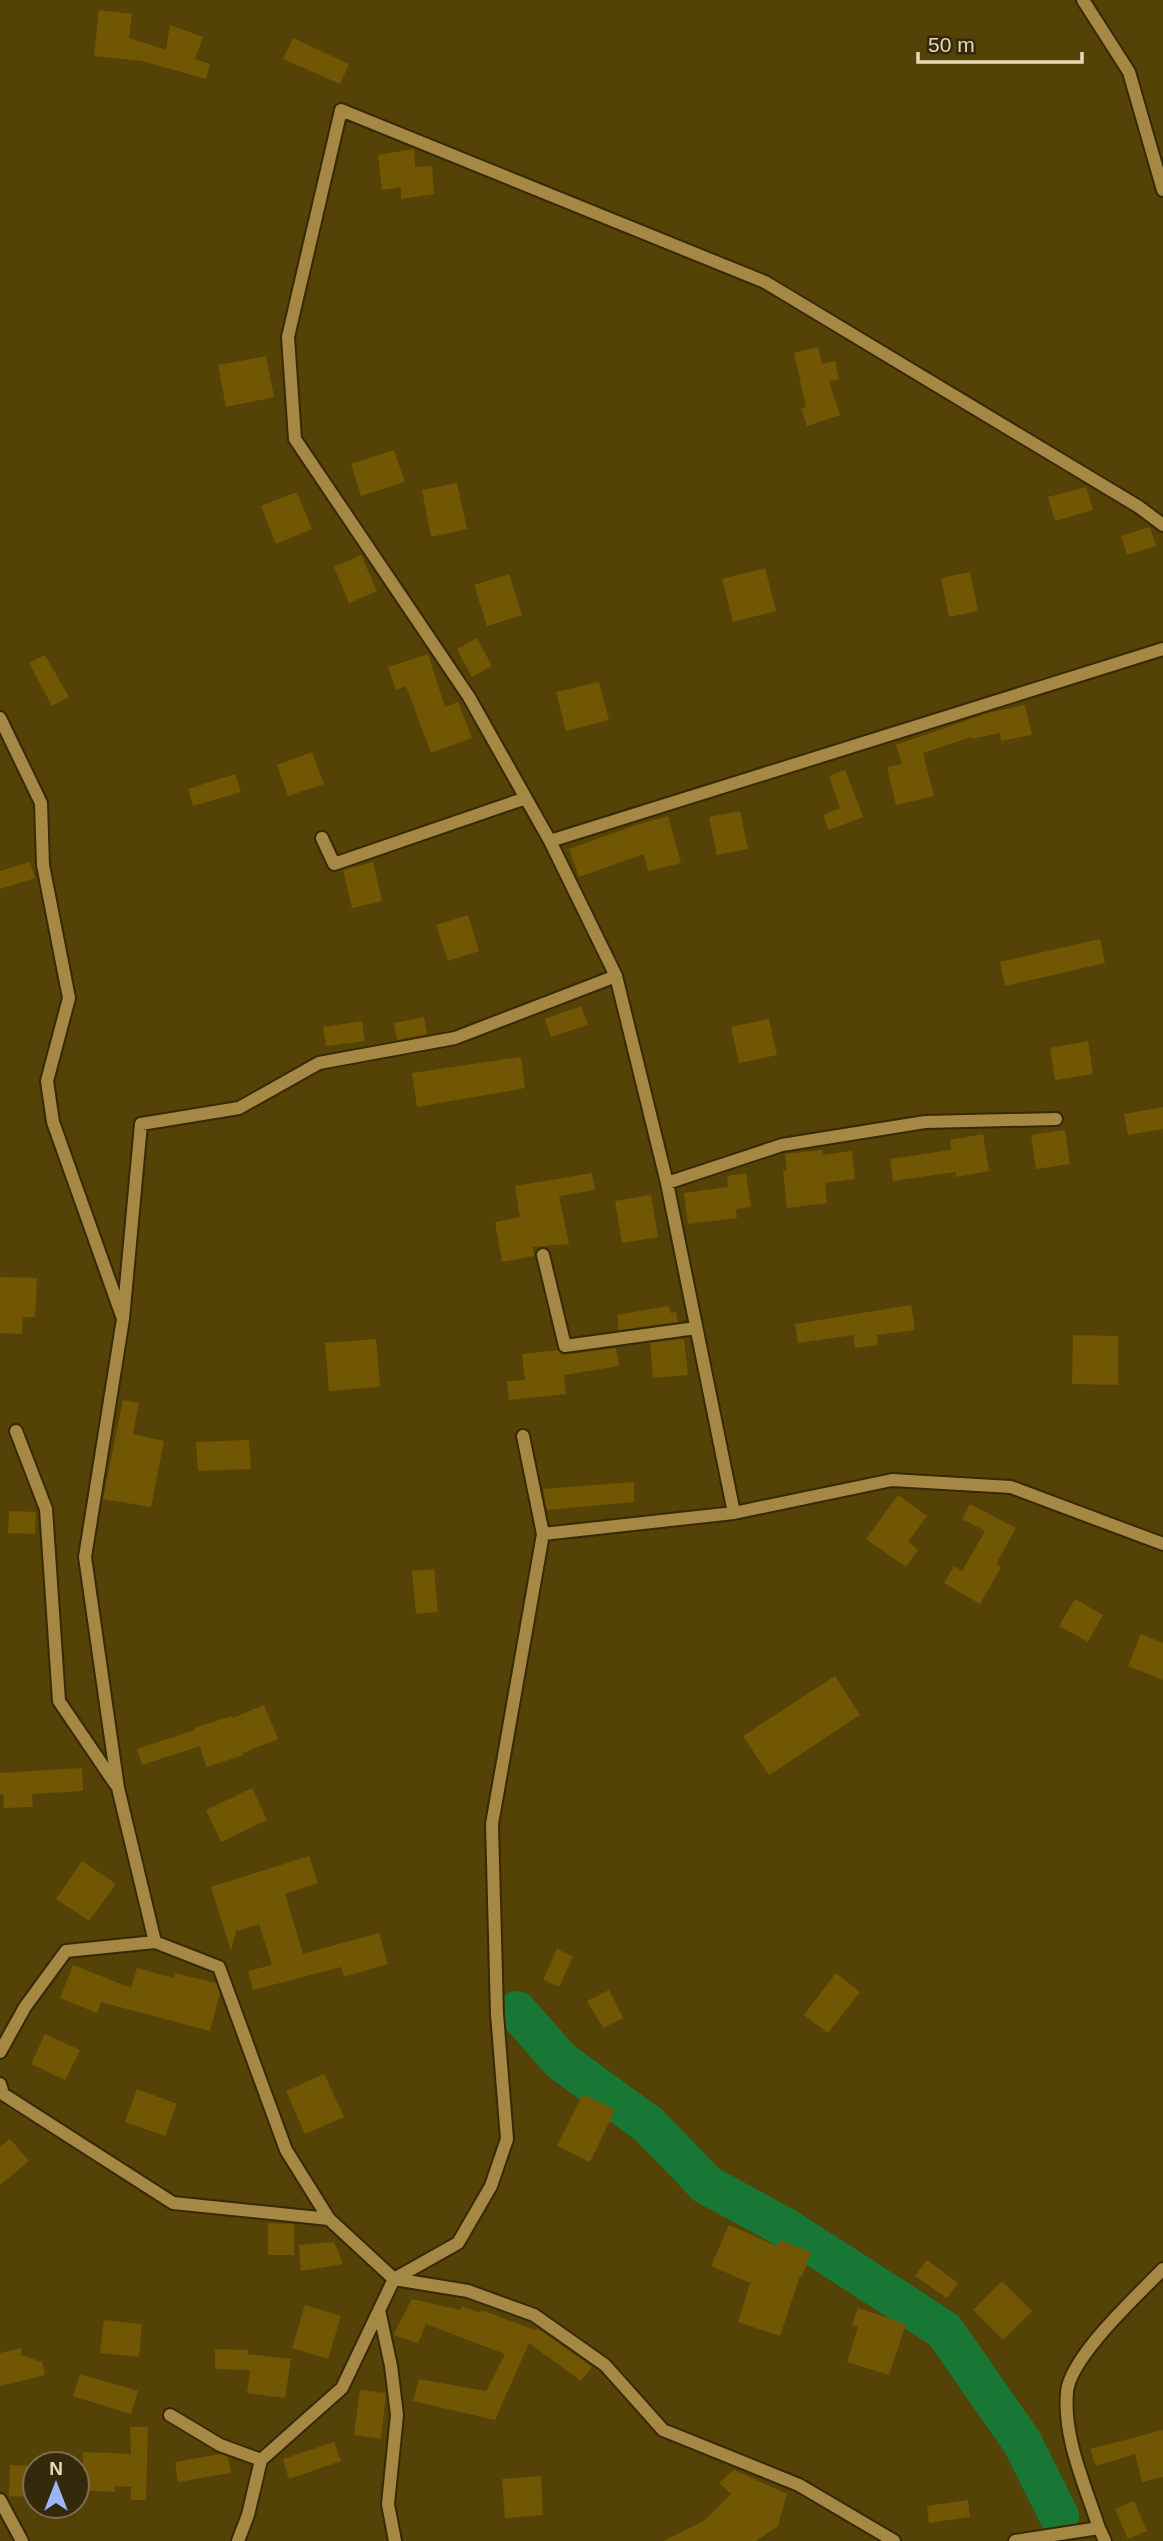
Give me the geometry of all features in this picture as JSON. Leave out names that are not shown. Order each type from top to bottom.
[{"type":"street","points":[[1083,0],[1129,72],[1163,190]]},
{"type":"street","points":[[734,1513],[667,1183],[616,976],[550,841],[468,696],[295,439],[288,337],[341,110],[765,282],[1139,507],[1163,525]]},
{"type":"street","points":[[550,841],[1163,649]]},
{"type":"street","points":[[0,718],[41,803],[43,865],[69,998],[47,1081],[53,1122],[123,1319]]},
{"type":"street","points":[[322,838],[334,864],[526,798]]},
{"type":"street","points":[[155,1942],[118,1788],[85,1557],[123,1319],[141,1124],[239,1108],[319,1063],[455,1038],[616,976]]},
{"type":"street","points":[[667,1183],[782,1145],[847,1134],[925,1122],[1056,1119]]},
{"type":"street","points":[[543,1255],[565,1346],[696,1328]]},
{"type":"street","points":[[16,1431],[46,1509],[59,1701],[118,1788]]},
{"type":"street","points":[[238,2541],[248,2515],[261,2460],[342,2388],[394,2279],[458,2243],[491,2186],[507,2140],[497,2014],[492,1824],[543,1534],[523,1436]]},
{"type":"street","points":[[543,1534],[734,1513],[892,1480],[1011,1487],[1163,1544]]},
{"type":"street","points":[[0,2052],[25,2007],[66,1951],[155,1942],[219,1967],[286,2150],[329,2219],[394,2279],[468,2291],[534,2315],[605,2365],[663,2430],[799,2485],[894,2541]]},
{"type":"street","points":[[1,2092],[173,2203],[329,2219]]},
{"type":"street","points":[[1105,2541],[1069,2433],[1067,2389],[1086,2350],[1163,2269]]},
{"type":"street","points":[[379,2310],[391,2366],[397,2415],[388,2504],[395,2541]]},
{"type":"street","points":[[170,2415],[220,2445],[261,2460]]},
{"type":"street","points":[[0,2500],[22,2541]]},
{"type":"street","points":[[1015,2541],[1099,2528]]},
{"type":"building","points":[[99,10],[132,14],[129,38],[166,50],[170,25],[203,37],[195,59],[210,64],[206,79],[142,61],[94,56]]},
{"type":"building","points":[[293,38],[349,64],[340,84],[283,59]]},
{"type":"building","points":[[414,149],[415,167],[432,166],[434,194],[401,199],[401,187],[382,190],[378,155]]},
{"type":"building","points":[[818,347],[822,364],[835,361],[839,379],[829,381],[840,415],[807,426],[801,409],[806,407],[794,353]]},
{"type":"building","points":[[266,356],[274,397],[226,407],[218,365]]},
{"type":"building","points":[[394,450],[405,482],[361,496],[351,464]]},
{"type":"building","points":[[457,483],[467,529],[431,537],[422,490]]},
{"type":"building","points":[[1086,487],[1093,510],[1055,521],[1048,497]]},
{"type":"building","points":[[297,492],[312,529],[276,544],[261,506]]},
{"type":"building","points":[[1150,527],[1156,546],[1127,555],[1121,536]]},
{"type":"building","points":[[361,555],[377,591],[349,603],[334,567]]},
{"type":"building","points":[[765,568],[776,611],[733,622],[722,579]]},
{"type":"building","points":[[970,572],[978,611],[949,617],[941,578]]},
{"type":"building","points":[[509,574],[522,615],[487,626],[474,585]]},
{"type":"building","points":[[477,638],[492,666],[472,677],[457,649]]},
{"type":"building","points":[[428,654],[445,707],[458,702],[472,738],[431,753],[406,686],[396,690],[388,667]]},
{"type":"building","points":[[45,655],[69,697],[52,706],[29,663]]},
{"type":"building","points":[[599,682],[609,720],[566,731],[556,692]]},
{"type":"building","points":[[1025,705],[1032,735],[1001,741],[1000,733],[972,739],[971,737],[923,753],[934,796],[896,805],[887,767],[902,764],[896,745],[988,713]]},
{"type":"building","points":[[312,752],[324,784],[288,796],[277,765]]},
{"type":"building","points":[[845,770],[863,817],[829,830],[823,815],[840,808],[829,776]]},
{"type":"building","points":[[235,774],[241,792],[193,806],[188,789]]},
{"type":"building","points":[[740,811],[748,849],[717,855],[709,817]]},
{"type":"building","points":[[668,816],[681,863],[648,871],[644,854],[579,877],[569,849]]},
{"type":"building","points":[[30,862],[35,878],[0,889],[0,871]]},
{"type":"building","points":[[373,862],[382,901],[352,908],[343,870]]},
{"type":"building","points":[[468,915],[479,951],[448,961],[436,925]]},
{"type":"building","points":[[1100,939],[1105,963],[1005,986],[1000,962]]},
{"type":"building","points":[[581,1006],[588,1025],[551,1037],[545,1019]]},
{"type":"building","points":[[424,1017],[427,1034],[397,1040],[394,1023]]},
{"type":"building","points":[[769,1019],[777,1055],[739,1063],[731,1027]]},
{"type":"building","points":[[362,1021],[365,1041],[326,1046],[323,1027]]},
{"type":"building","points":[[1088,1041],[1093,1074],[1055,1080],[1050,1048]]},
{"type":"building","points":[[521,1057],[525,1088],[417,1107],[412,1073]]},
{"type":"building","points":[[1163,1107],[1163,1129],[1128,1135],[1124,1114]]},
{"type":"building","points":[[1065,1130],[1070,1164],[1036,1169],[1031,1135]]},
{"type":"building","points":[[983,1134],[989,1171],[956,1177],[955,1172],[893,1181],[890,1159],[951,1150],[950,1140]]},
{"type":"building","points":[[822,1150],[823,1155],[852,1151],[855,1179],[825,1183],[827,1203],[787,1208],[783,1171],[787,1170],[785,1154]]},
{"type":"building","points":[[592,1173],[595,1190],[559,1196],[569,1244],[533,1247],[534,1256],[502,1262],[495,1222],[520,1217],[515,1186]]},
{"type":"building","points":[[746,1173],[751,1207],[736,1209],[737,1218],[688,1224],[684,1193],[728,1187],[727,1176]]},
{"type":"building","points":[[651,1195],[658,1237],[622,1243],[615,1201]]},
{"type":"building","points":[[0,1277],[37,1278],[35,1317],[23,1317],[22,1334],[0,1333]]},
{"type":"building","points":[[911,1305],[915,1330],[877,1335],[878,1345],[855,1348],[853,1335],[798,1343],[795,1324]]},
{"type":"building","points":[[669,1306],[670,1313],[676,1312],[678,1322],[619,1330],[617,1315]]},
{"type":"building","points":[[1073,1335],[1118,1336],[1118,1385],[1072,1384]]},
{"type":"building","points":[[376,1339],[380,1387],[329,1391],[325,1343]]},
{"type":"building","points":[[684,1339],[688,1375],[653,1378],[650,1343]]},
{"type":"building","points":[[616,1348],[619,1366],[564,1375],[566,1394],[509,1400],[507,1381],[525,1380],[522,1354],[558,1350],[562,1355]]},
{"type":"building","points":[[123,1400],[139,1403],[133,1434],[164,1441],[151,1507],[103,1499]]},
{"type":"building","points":[[249,1440],[251,1469],[198,1471],[196,1442]]},
{"type":"building","points":[[634,1482],[634,1502],[547,1510],[543,1489]]},
{"type":"building","points":[[898,1495],[927,1516],[908,1542],[918,1550],[906,1567],[866,1539]]},
{"type":"building","points":[[970,1504],[1016,1528],[996,1564],[1001,1567],[980,1604],[944,1583],[954,1566],[962,1571],[985,1531],[962,1519]]},
{"type":"building","points":[[9,1511],[36,1512],[35,1534],[8,1533]]},
{"type":"building","points":[[434,1569],[438,1612],[416,1614],[412,1571]]},
{"type":"building","points":[[1075,1599],[1103,1615],[1088,1642],[1059,1626]]},
{"type":"building","points":[[1141,1634],[1163,1643],[1163,1680],[1128,1666]]},
{"type":"building","points":[[835,1676],[860,1715],[769,1775],[743,1736]]},
{"type":"building","points":[[264,1705],[278,1739],[243,1753],[244,1755],[206,1767],[200,1746],[142,1765],[137,1749],[195,1730],[194,1728],[232,1716],[233,1718]]},
{"type":"building","points":[[82,1768],[83,1791],[32,1794],[33,1807],[4,1808],[3,1794],[0,1795],[0,1773]]},
{"type":"building","points":[[252,1788],[267,1820],[221,1842],[206,1810]]},
{"type":"building","points":[[309,1856],[318,1883],[285,1894],[303,1954],[379,1933],[388,1964],[344,1977],[341,1967],[253,1990],[248,1971],[272,1965],[259,1924],[238,1931],[237,1928],[231,1951],[211,1887]]},
{"type":"building","points":[[82,1861],[116,1884],[89,1921],[56,1899]]},
{"type":"building","points":[[557,1949],[573,1957],[559,1987],[543,1980]]},
{"type":"building","points":[[73,1965],[131,1988],[137,1968],[174,1978],[175,1973],[216,1983],[220,1994],[210,2031],[101,2002],[97,2013],[60,1998]]},
{"type":"building","points":[[836,1973],[860,1992],[828,2033],[804,2015]]},
{"type":"building","points":[[609,1990],[623,2018],[603,2028],[587,2001]]},
{"type":"building","points":[[45,2034],[80,2050],[65,2080],[31,2064]]},
{"type":"building","points":[[324,2074],[344,2117],[305,2134],[286,2091]]},
{"type":"building","points":[[137,2089],[177,2104],[165,2136],[125,2122]]},
{"type":"building","points":[[583,2094],[615,2110],[590,2162],[557,2146]]},
{"type":"building","points":[[10,2139],[29,2161],[0,2185],[0,2147]]},
{"type":"building","points":[[268,2223],[294,2224],[294,2255],[268,2255]]},
{"type":"building","points":[[729,2225],[777,2246],[780,2240],[811,2252],[780,2336],[738,2322],[750,2283],[711,2266]]},
{"type":"building","points":[[334,2242],[343,2264],[301,2271],[299,2245]]},
{"type":"building","points":[[927,2260],[958,2283],[947,2298],[915,2276]]},
{"type":"building","points":[[1002,2281],[1032,2311],[1003,2340],[973,2310]]},
{"type":"building","points":[[412,2299],[460,2310],[462,2306],[480,2313],[481,2310],[535,2330],[534,2333],[537,2328],[592,2367],[581,2381],[529,2343],[495,2420],[413,2401],[419,2379],[486,2391],[505,2354],[426,2324],[418,2343],[393,2335]]},
{"type":"building","points":[[305,2305],[341,2316],[328,2359],[292,2348]]},
{"type":"building","points":[[858,2308],[906,2324],[889,2375],[847,2362],[858,2327],[852,2325]]},
{"type":"building","points":[[104,2320],[142,2324],[139,2357],[100,2353]]},
{"type":"building","points":[[22,2348],[21,2355],[42,2362],[45,2375],[0,2386],[0,2353]]},
{"type":"building","points":[[215,2349],[248,2350],[248,2354],[291,2359],[285,2398],[247,2393],[250,2370],[215,2369]]},
{"type":"building","points":[[80,2374],[138,2391],[131,2414],[73,2396]]},
{"type":"building","points":[[360,2390],[386,2393],[381,2439],[354,2435]]},
{"type":"building","points":[[130,2427],[148,2427],[146,2500],[131,2500],[131,2487],[115,2486],[115,2492],[91,2491],[91,2452],[131,2454]]},
{"type":"building","points":[[1163,2430],[1163,2477],[1142,2482],[1135,2454],[1096,2466],[1090,2449]]},
{"type":"building","points":[[334,2442],[341,2461],[289,2479],[283,2459]]},
{"type":"building","points":[[220,2454],[228,2457],[231,2473],[178,2482],[175,2462]]},
{"type":"building","points":[[10,2465],[21,2465],[21,2496],[9,2496]]},
{"type":"building","points":[[734,2470],[787,2494],[778,2526],[756,2541],[663,2541],[705,2520],[731,2494],[719,2483]]},
{"type":"building","points":[[541,2476],[543,2515],[505,2518],[502,2479]]},
{"type":"building","points":[[968,2500],[970,2517],[929,2523],[927,2506]]},
{"type":"building","points":[[1134,2501],[1147,2531],[1128,2539],[1115,2509]]},
{"type":"waterway","points":[[517,2011],[561,2061],[649,2125],[707,2185],[786,2228],[944,2330],[1022,2442],[1059,2516]]}]
